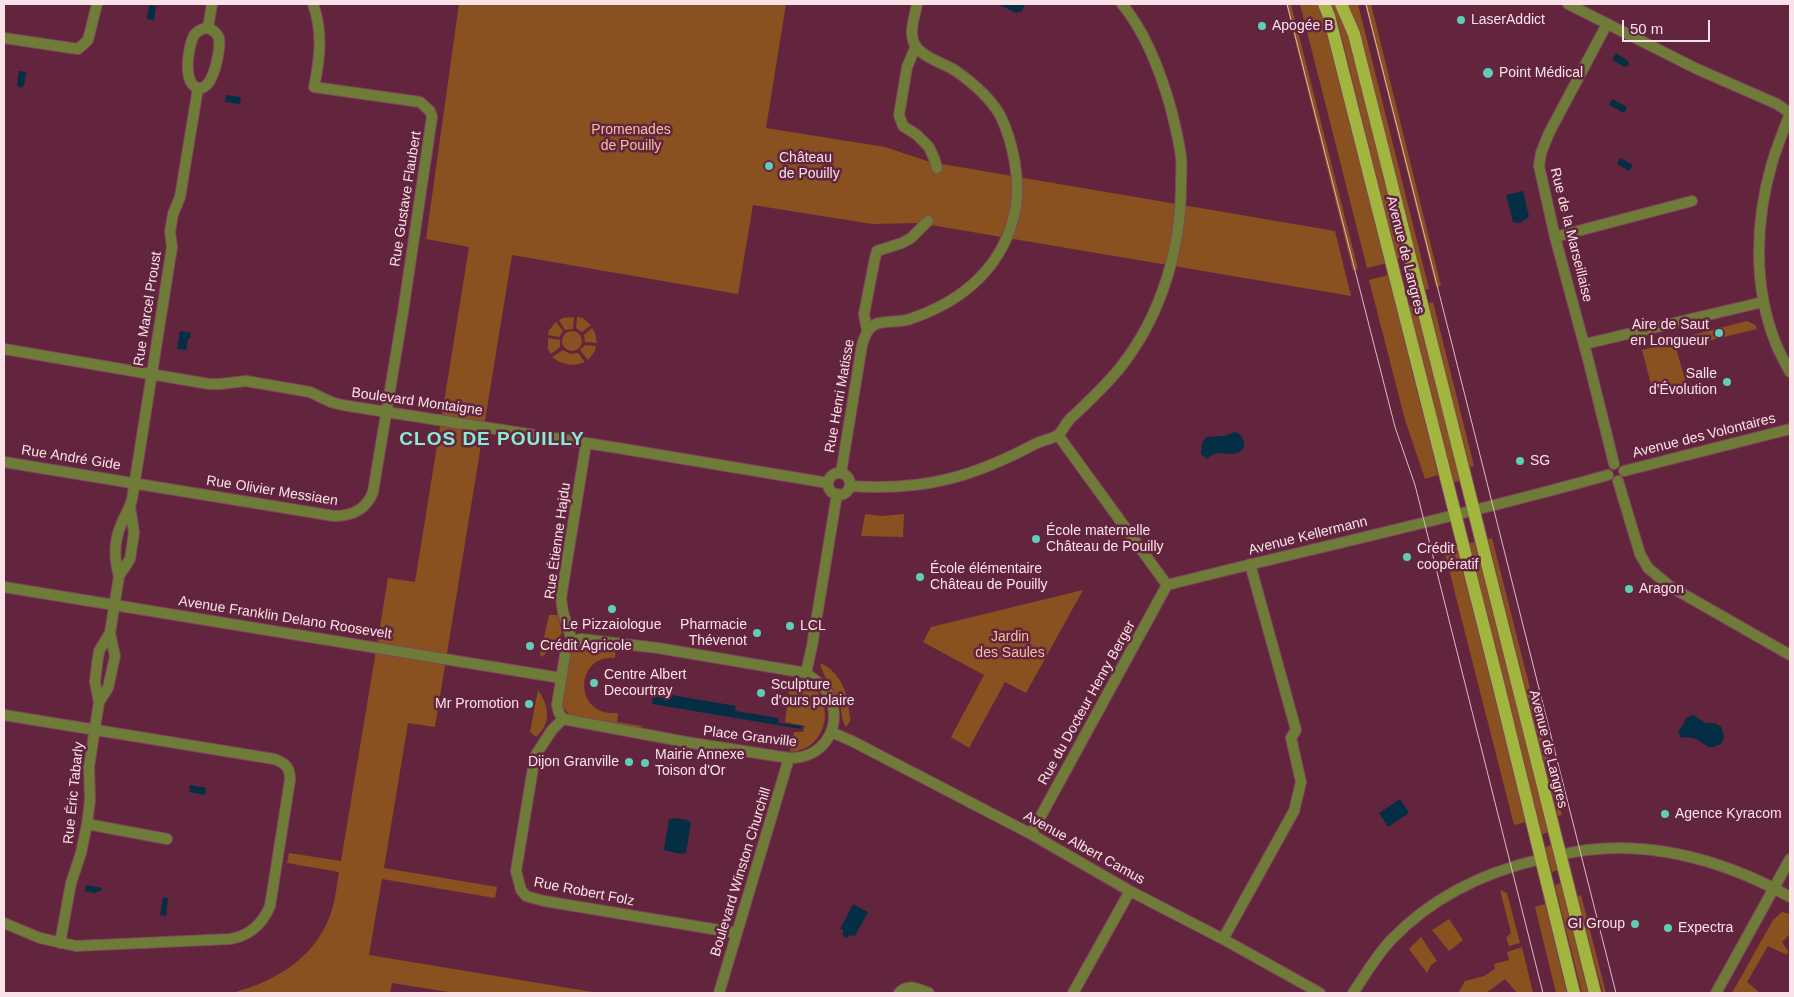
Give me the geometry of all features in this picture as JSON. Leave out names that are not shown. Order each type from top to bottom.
[{"type":"main road","name":"Avenue de Langres","points":[[1324,4],[1329,16],[1574,993]]},
{"type":"main road","name":"Avenue de Langres","points":[[1341,4],[1354,34],[1595,993]]},
{"type":"street","points":[[4,38],[78,49],[88,40],[97,4]]},
{"type":"street","points":[[208,28],[212,4]]},
{"type":"street","name":"Rue Gustave Flaubert","points":[[313,4],[321,36],[320,59],[314,87],[420,102],[430,111],[432,117],[388,412]]},
{"type":"street","points":[[917,4],[912,33],[916,46],[907,67],[899,115],[904,126],[929,147],[937,168]]},
{"type":"street","points":[[1568,4],[1697,68],[1777,104],[1790,113],[1771,165],[1761,215],[1759,246],[1763,302],[1777,346],[1790,372]]},
{"type":"street","points":[[850,486],[910,486],[946,480],[993,465],[1046,439],[1058,436],[1070,419],[1106,385],[1124,363],[1138,341],[1151,317],[1166,281],[1178,235],[1182,159],[1159,71],[1149,48],[1124,5]]},
{"type":"street","name":"Rue de la Marseillaise","points":[[1607,24],[1549,133],[1541,153],[1540,174],[1614,464]]},
{"type":"street","points":[[208,28],[214,31],[219,40],[214,70],[210,82],[198,88],[192,85],[187,74],[192,40],[200,30],[208,28]]},
{"type":"street","name":"Rue Henri Matisse","points":[[841,473],[862,345],[867,330],[876,324],[903,321],[925,314],[963,294],[994,261],[1006,236],[1016,206],[1017,185],[1014,159],[1000,116],[990,101],[974,84],[916,46]]},
{"type":"street","name":"Rue Marcel Proust","points":[[119,576],[129,561],[134,533],[130,506],[172,247],[170,232],[173,214],[180,197],[198,88]]},
{"type":"street","points":[[1555,237],[1692,201]]},
{"type":"street","points":[[867,330],[864,314],[877,251],[902,243],[928,221]]},
{"type":"street","points":[[1584,344],[1763,302]]},
{"type":"street","name":"Boulevard Montaigne","points":[[4,349],[214,384],[246,381],[310,392],[335,404],[828,483]]},
{"type":"street","name":"Rue Olivier Messiaen","points":[[134,482],[326,515],[348,515],[355,513],[368,502],[373,492],[388,412]]},
{"type":"street","name":"Avenue des Volontaires","points":[[1624,470],[1790,429]]},
{"type":"street","points":[[1058,436],[1167,585]]},
{"type":"street","name":"Rue Étienne Hajdu","points":[[572,641],[563,612],[561,598],[586,444]]},
{"type":"street","name":"Rue André Gide","points":[[4,462],[134,482]]},
{"type":"street","points":[[1614,464],[1619,464],[1624,470],[1623,478],[1618,481],[1613,481],[1608,475],[1608,469],[1614,464]]},
{"type":"street","points":[[841,473],[849,479],[850,486],[845,493],[837,494],[831,491],[828,483],[834,474],[841,473]]},
{"type":"street","points":[[1455,515],[1608,475]]},
{"type":"street","points":[[1618,481],[1640,554],[1648,568],[1671,587],[1790,655]]},
{"type":"street","points":[[806,673],[837,494]]},
{"type":"street","name":"Rue Marcel Proust","points":[[115,604],[119,576],[115,559],[118,536],[120,525],[130,506]]},
{"type":"street","name":"Avenue Kellermann","points":[[1167,585],[1455,515]]},
{"type":"street","points":[[1223,939],[1294,811],[1301,782],[1291,738],[1296,730],[1250,564]]},
{"type":"street","name":"Rue du Docteur Henry Berger","points":[[1031,834],[1167,585]]},
{"type":"street","name":"Avenue Franklin Delano Roosevelt","points":[[4,587],[561,678]]},
{"type":"street","name":"Rue Éric Tabarly","points":[[60,943],[71,883],[81,853],[87,824],[90,800],[89,767],[99,702],[95,682],[97,664],[99,652],[110,632],[115,604]]},
{"type":"street","name":"Rue Éric Tabarly","points":[[99,702],[110,682],[115,656],[110,632]]},
{"type":"street","points":[[563,719],[557,705],[566,648],[572,641],[581,639],[658,648],[806,673],[822,685],[830,697],[834,712],[834,723],[831,732]]},
{"type":"street","points":[[4,715],[274,759],[284,763],[289,769],[290,780],[270,906],[264,918],[255,929],[236,938],[76,946],[40,938],[4,923]]},
{"type":"street","name":"Place Granville","points":[[563,719],[686,742],[789,758],[800,758],[809,754],[825,742],[831,732]]},
{"type":"street","name":"Rue Robert Folz","points":[[563,719],[552,730],[536,756],[516,871],[521,890],[526,896],[544,901],[737,933]]},
{"type":"street","name":"Avenue Albert Camus","points":[[831,732],[852,741],[1031,834],[1130,891],[1223,939],[1320,993]]},
{"type":"street","name":"Boulevard Winston Churchill","points":[[719,993],[789,758]]},
{"type":"street","points":[[87,824],[168,839]]},
{"type":"street","points":[[1560,855],[1591,849],[1640,848],[1693,858],[1724,867],[1774,888],[1790,897]]},
{"type":"street","points":[[1353,993],[1374,960],[1391,940],[1435,903],[1460,889],[1504,869],[1541,859]]},
{"type":"street","points":[[1716,993],[1790,859]]},
{"type":"street","points":[[1073,993],[1130,891]]},
{"type":"street","points":[[899,993],[905,988],[910,987],[929,993]]},
{"type":"green space","name":"Promenades de Pouilly","points":[[459,4],[786,4],[766,128],[885,147],[930,162],[1335,231],[1351,296],[919,223],[872,224],[753,205],[738,294],[512,255],[435,727],[408,723],[384,868],[497,887],[495,898],[382,879],[369,955],[599,993],[455,993],[392,983],[390,993],[232,993],[265,981],[295,963],[318,939],[327,923],[334,902],[339,872],[287,863],[289,853],[341,861],[388,578],[415,582],[469,247],[426,239]]},
{"type":"green space","points":[[1286,4],[1291,4],[1358,269],[1353,271]]},
{"type":"green space","points":[[1300,4],[1319,4],[1388,263],[1367,268]]},
{"type":"green space","points":[[1330,4],[1339,4],[1342,10],[1404,257],[1397,259],[1338,22]]},
{"type":"green space","points":[[1347,4],[1358,4],[1429,289],[1425,290],[1351,11]]},
{"type":"green space","points":[[1365,4],[1371,4],[1441,286],[1436,287]]},
{"type":"green space","points":[[1388,275],[1438,475],[1425,479],[1405,420],[1369,280]]},
{"type":"green space","points":[[1433,302],[1474,466],[1470,467],[1427,304]]},
{"type":"green space","points":[[1416,305],[1460,481],[1454,482],[1452,477],[1411,315],[1410,306]]},
{"type":"green space","points":[[574,317],[573,329],[565,330],[559,320]]},
{"type":"green space","points":[[577,317],[583,318],[591,325],[582,332],[576,328]]},
{"type":"green space","name":"Aire de Saut en Longueur","points":[[1747,321],[1755,325],[1757,329],[1683,347],[1680,338]]},
{"type":"green space","points":[[556,322],[563,331],[559,337],[548,335],[549,330]]},
{"type":"green space","points":[[592,328],[597,343],[585,342],[584,335]]},
{"type":"green space","points":[[572,331],[579,334],[582,341],[579,348],[572,351],[565,348],[562,341],[565,334]]},
{"type":"green space","points":[[548,338],[560,340],[560,347],[551,354],[548,349]]},
{"type":"green space","points":[[1674,341],[1686,383],[1653,392],[1642,350]]},
{"type":"green space","points":[[585,345],[596,346],[595,351],[588,360],[580,350]]},
{"type":"green space","points":[[563,350],[570,354],[578,353],[585,362],[568,364],[552,357]]},
{"type":"green space","points":[[865,514],[882,516],[904,514],[903,537],[861,536]]},
{"type":"green space","points":[[1492,538],[1562,815],[1558,816],[1488,539]]},
{"type":"green space","points":[[1475,542],[1548,832],[1541,835],[1468,544]]},
{"type":"green space","points":[[1457,547],[1526,822],[1514,825],[1444,550]]},
{"type":"green space","name":"Jardin des Saules","points":[[1083,590],[1026,693],[1005,682],[969,748],[951,737],[984,675],[923,642],[931,627]]},
{"type":"green space","points":[[549,615],[558,615],[562,633],[555,644],[542,657],[540,655]]},
{"type":"green space","points":[[584,643],[616,647],[615,658],[602,659],[592,666],[586,675],[584,686],[586,697],[593,706],[603,712],[618,713],[617,722],[642,726],[641,730],[570,716],[564,708],[562,702],[571,652],[575,647]]},
{"type":"green space","points":[[820,663],[833,671],[845,690],[850,718],[850,722],[846,727],[843,722],[838,699]]},
{"type":"green space","points":[[806,680],[816,689],[822,699],[825,711],[824,722],[821,733],[814,742],[803,749],[790,752],[794,732],[803,732],[805,726],[785,722],[790,685],[805,688]]},
{"type":"green space","points":[[538,690],[545,702],[547,720],[545,726],[536,737],[530,732]]},
{"type":"green space","points":[[1551,845],[1558,870],[1552,872],[1545,847]]},
{"type":"green space","points":[[1561,883],[1588,993],[1582,993],[1555,885]]},
{"type":"green space","points":[[1500,890],[1507,893],[1520,943],[1509,946],[1506,938],[1511,933]]},
{"type":"green space","points":[[1581,895],[1606,993],[1603,993],[1577,897]]},
{"type":"green space","points":[[1545,904],[1567,993],[1556,993],[1535,907]]},
{"type":"green space","points":[[1782,912],[1790,914],[1790,934],[1782,942],[1788,951],[1787,955],[1768,946],[1747,982],[1760,993],[1732,993],[1773,920]]},
{"type":"green space","points":[[1449,919],[1463,940],[1449,951],[1432,930]]},
{"type":"green space","points":[[1421,937],[1437,961],[1431,965],[1427,973],[1409,949]]},
{"type":"green space","points":[[1522,947],[1533,993],[1517,993],[1505,979],[1486,993],[1458,993],[1465,981],[1484,976],[1495,969],[1494,964],[1509,960],[1507,952]]},
{"type":"water","points":[[998,4],[1025,5],[1022,11],[1016,13]]},
{"type":"water","points":[[149,5],[156,6],[154,20],[147,19]]},
{"type":"water","points":[[1616,53],[1628,61],[1629,65],[1625,67],[1612,60]]},
{"type":"water","points":[[19,71],[26,72],[24,86],[20,88],[17,85]]},
{"type":"water","points":[[226,95],[240,97],[241,102],[239,104],[225,102]]},
{"type":"water","points":[[1612,99],[1627,107],[1624,113],[1609,105]]},
{"type":"water","points":[[1620,158],[1633,165],[1629,171],[1617,164]]},
{"type":"water","points":[[1523,191],[1529,217],[1520,223],[1513,222],[1506,195]]},
{"type":"water","points":[[180,331],[191,333],[186,350],[177,349]]},
{"type":"water","points":[[1235,432],[1241,436],[1244,443],[1244,448],[1240,452],[1235,454],[1217,453],[1207,459],[1201,454],[1202,443],[1206,437],[1224,436]]},
{"type":"water","points":[[654,692],[736,706],[735,711],[778,718],[778,723],[802,726],[801,729],[652,704]]},
{"type":"water","points":[[1693,715],[1706,723],[1715,723],[1721,727],[1724,739],[1721,744],[1709,747],[1693,738],[1681,738],[1678,731],[1686,718]]},
{"type":"water","points":[[190,785],[206,788],[205,795],[189,792]]},
{"type":"water","points":[[1400,799],[1409,813],[1388,827],[1379,813]]},
{"type":"water","points":[[669,819],[687,820],[691,823],[686,853],[681,854],[664,850]]},
{"type":"water","points":[[86,885],[102,888],[101,891],[95,893],[85,891]]},
{"type":"water","points":[[163,897],[168,898],[166,916],[160,915]]},
{"type":"water","points":[[853,904],[868,912],[855,936],[852,935],[846,938],[843,935],[843,930],[840,929]]},
{"type":"tram line","points":[[1287,4],[1395,427],[1415,485],[1543,993]]},
{"type":"tram line","points":[[1366,4],[1616,993]]},
{"type":"place","name":"LaserAddict","points":[[1461,20]]},
{"type":"place","name":"Apogée B","points":[[1262,26]]},
{"type":"place","name":"Point Médical","points":[[1488,73]]},
{"type":"place","name":"Château de Pouilly","points":[[769,166]]},
{"type":"place","name":"Aire de Saut en Longueur","points":[[1719,333]]},
{"type":"place","name":"Salle d'Évolution","points":[[1727,382]]},
{"type":"place","name":"SG","points":[[1520,461]]},
{"type":"place","name":"École maternelle Château de Pouilly","points":[[1036,539]]},
{"type":"place","name":"Crédit coopératif","points":[[1407,557]]},
{"type":"place","name":"École élémentaire Château de Pouilly","points":[[920,577]]},
{"type":"place","name":"Aragon","points":[[1629,589]]},
{"type":"place","name":"Le Pizzaiologue","points":[[612,609]]},
{"type":"place","name":"LCL","points":[[790,626]]},
{"type":"place","name":"Pharmacie Thévenot","points":[[757,633]]},
{"type":"place","name":"Crédit Agricole","points":[[530,646]]},
{"type":"place","name":"Centre Albert Decourtray","points":[[594,683]]},
{"type":"place","name":"Sculpture d'ours polaire","points":[[761,693]]},
{"type":"place","name":"Mr Promotion","points":[[529,704]]},
{"type":"place","name":"Dijon Granville","points":[[629,762]]},
{"type":"place","name":"Mairie Annexe Toison d'Or","points":[[645,763]]},
{"type":"place","name":"Agence Kyracom","points":[[1665,814]]},
{"type":"place","name":"GI Group","points":[[1635,924]]},
{"type":"place","name":"Expectra","points":[[1668,928]]},
{"type":"district","name":"CLOS DE POUILLY","points":[[492,440]]}]
